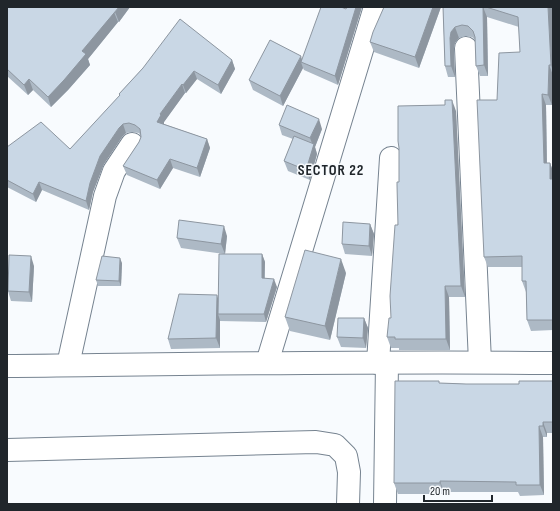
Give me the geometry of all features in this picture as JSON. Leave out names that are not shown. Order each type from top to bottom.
[{"type":"street","points":[[267,363],[375,7]]},
{"type":"street","points":[[466,48],[480,362]]},
{"type":"street","points":[[68,366],[105,196],[114,171],[132,144]]},
{"type":"street","points":[[385,504],[382,363],[391,158]]},
{"type":"street","points":[[7,366],[267,363],[553,363]]},
{"type":"street","points":[[7,450],[316,442],[335,445],[346,456],[349,472],[348,504]]},
{"type":"building","points":[[7,7],[119,7],[82,51],[86,54],[48,97],[29,79],[24,85],[7,69]]},
{"type":"building","points":[[321,7],[341,7],[346,9],[347,7],[356,7],[335,76],[301,62]]},
{"type":"building","points":[[384,7],[433,7],[415,57],[370,42]]},
{"type":"building","points":[[443,7],[483,7],[484,65],[476,66],[475,37],[473,31],[468,26],[462,25],[455,27],[451,32],[451,66],[445,66]]},
{"type":"building","points":[[486,7],[548,7],[551,65],[549,65],[548,95],[542,94],[544,163],[550,163],[550,179],[553,179],[553,320],[527,320],[526,281],[522,281],[522,256],[484,257],[477,100],[497,100],[499,53],[520,52],[518,17]]},
{"type":"building","points":[[180,19],[232,60],[218,85],[194,71],[183,85],[182,84],[160,114],[161,115],[157,122],[207,139],[197,168],[170,159],[157,180],[123,166],[141,137],[140,129],[129,123],[123,124],[119,128],[100,156],[90,183],[86,201],[39,182],[33,194],[7,180],[7,147],[41,122],[70,149],[143,68]]},
{"type":"building","points":[[270,40],[301,56],[280,96],[249,80]]},
{"type":"building","points":[[445,100],[452,100],[461,286],[445,286],[446,339],[395,339],[395,337],[387,337],[389,318],[391,318],[390,296],[395,225],[398,225],[398,106],[445,105]]},
{"type":"building","points":[[287,105],[319,119],[310,138],[279,125]]},
{"type":"building","points":[[294,136],[314,144],[306,170],[284,161]]},
{"type":"building","points":[[179,220],[224,226],[221,244],[177,238]]},
{"type":"building","points":[[343,222],[370,224],[369,246],[342,244]]},
{"type":"building","points":[[305,250],[341,259],[325,326],[285,317]]},
{"type":"building","points":[[219,254],[262,254],[262,278],[274,279],[264,314],[218,314]]},
{"type":"building","points":[[9,255],[31,256],[29,292],[8,291]]},
{"type":"building","points":[[102,256],[120,258],[119,281],[96,280]]},
{"type":"building","points":[[179,294],[217,295],[216,338],[168,339]]},
{"type":"building","points":[[338,318],[364,318],[363,338],[337,337]]},
{"type":"building","points":[[395,381],[439,381],[439,383],[466,384],[519,384],[519,381],[553,381],[553,422],[543,422],[543,426],[539,426],[540,485],[516,485],[516,482],[440,481],[440,483],[394,483]]},
{"type":"district","name":"SECTOR 22","points":[[331,170]]}]
